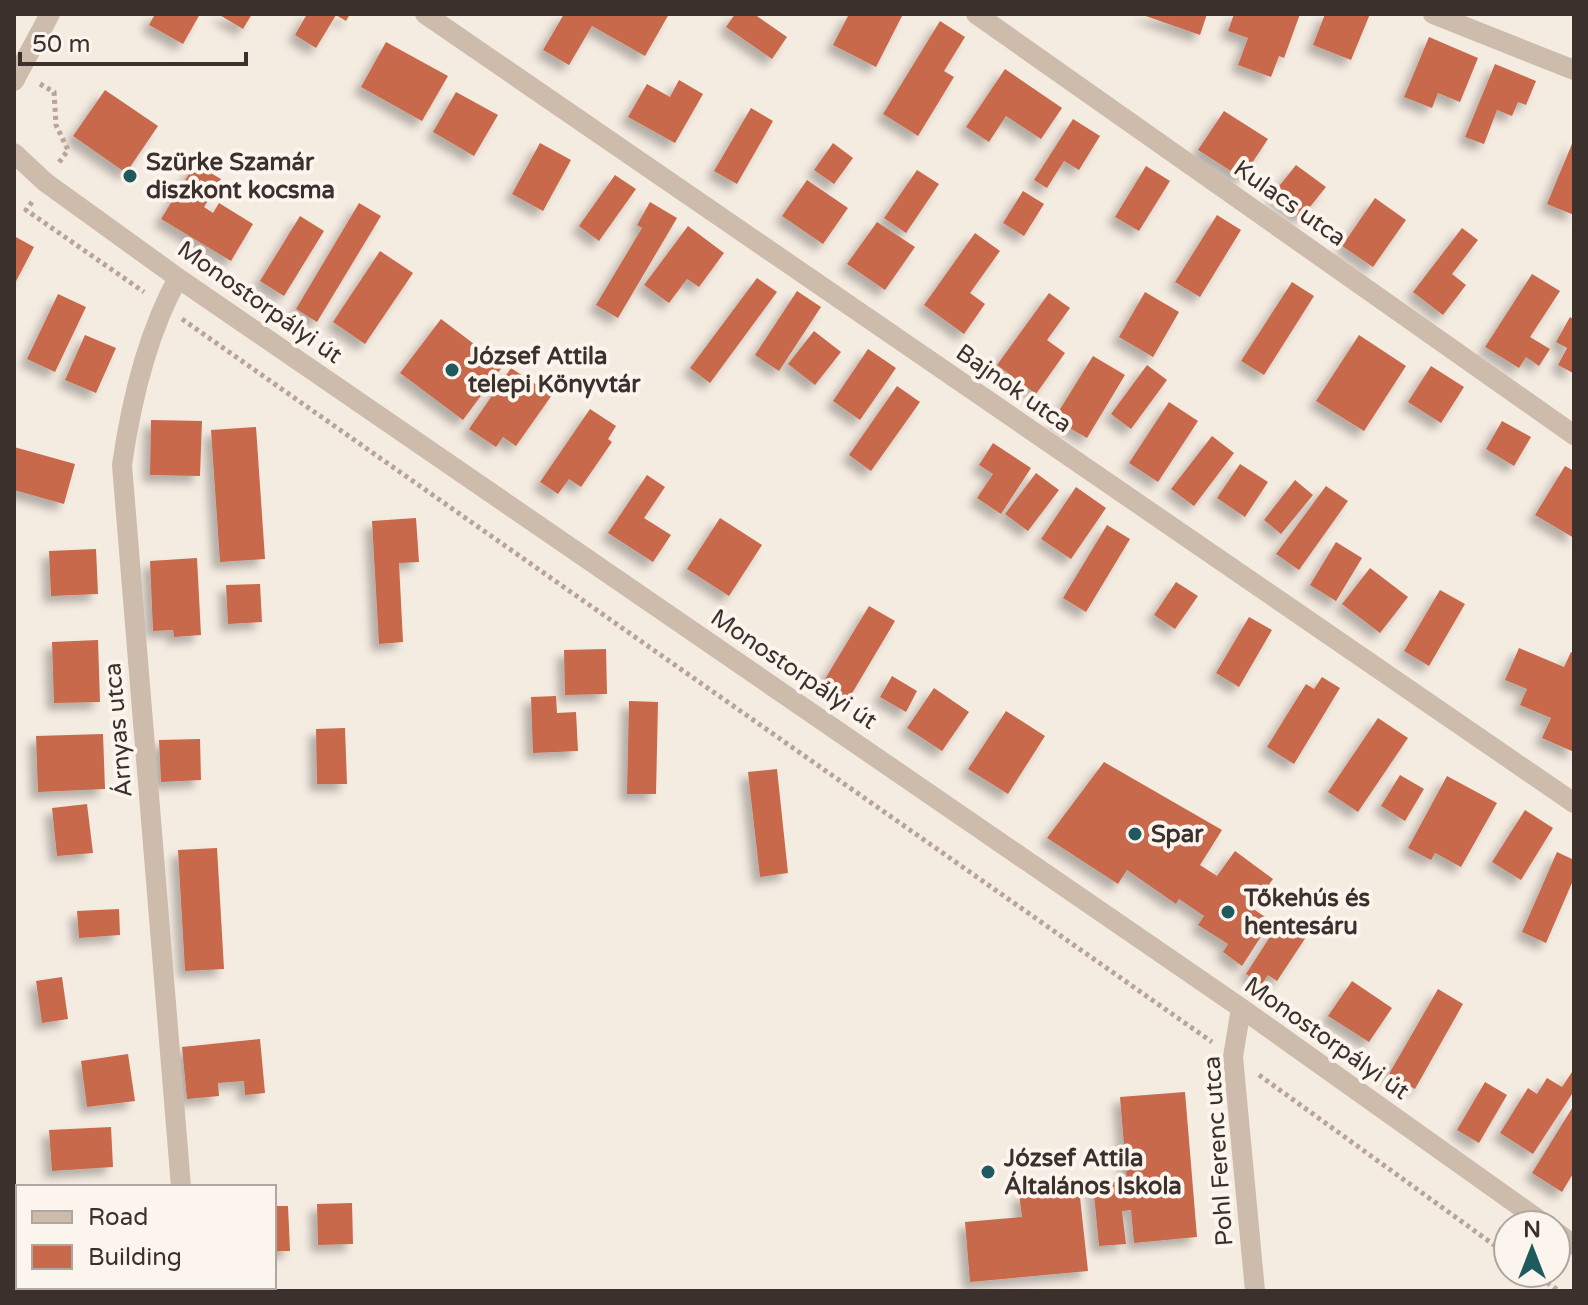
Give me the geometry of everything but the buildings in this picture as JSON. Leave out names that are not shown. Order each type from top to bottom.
[{"type":"street","points":[[14,81],[50,14]]},
{"type":"street","name":"Bajnok utca","points":[[425,14],[1574,803]]},
{"type":"street","name":"Kulacs utca","points":[[976,14],[1574,435]]},
{"type":"street","points":[[1433,14],[1574,70]]},
{"type":"street","name":"Monostorpályi út","points":[[14,153],[45,182],[178,278],[1241,1008],[1524,1209]]},
{"type":"street","name":"Árnyas utca","points":[[178,278],[163,305],[129,415],[122,465],[181,1185]]},
{"type":"street","name":"Pohl Ferenc utca","points":[[1241,1008],[1233,1057],[1255,1291]]},
{"type":"path","points":[[54,92],[56,125],[68,150]]},
{"type":"path","points":[[26,210],[1233,1057],[1492,1243]]},
{"type":"place","name":"Szürke Szamár diszkont kocsma","points":[[130,176]]},
{"type":"place","name":"József Attila telepi Könyvtár","points":[[452,370]]},
{"type":"place","name":"Spar","points":[[1135,834]]},
{"type":"place","name":"Tőkehús és hentesáru","points":[[1228,912]]},
{"type":"place","name":"József Attila Általános Iskola","points":[[988,1172]]}]
